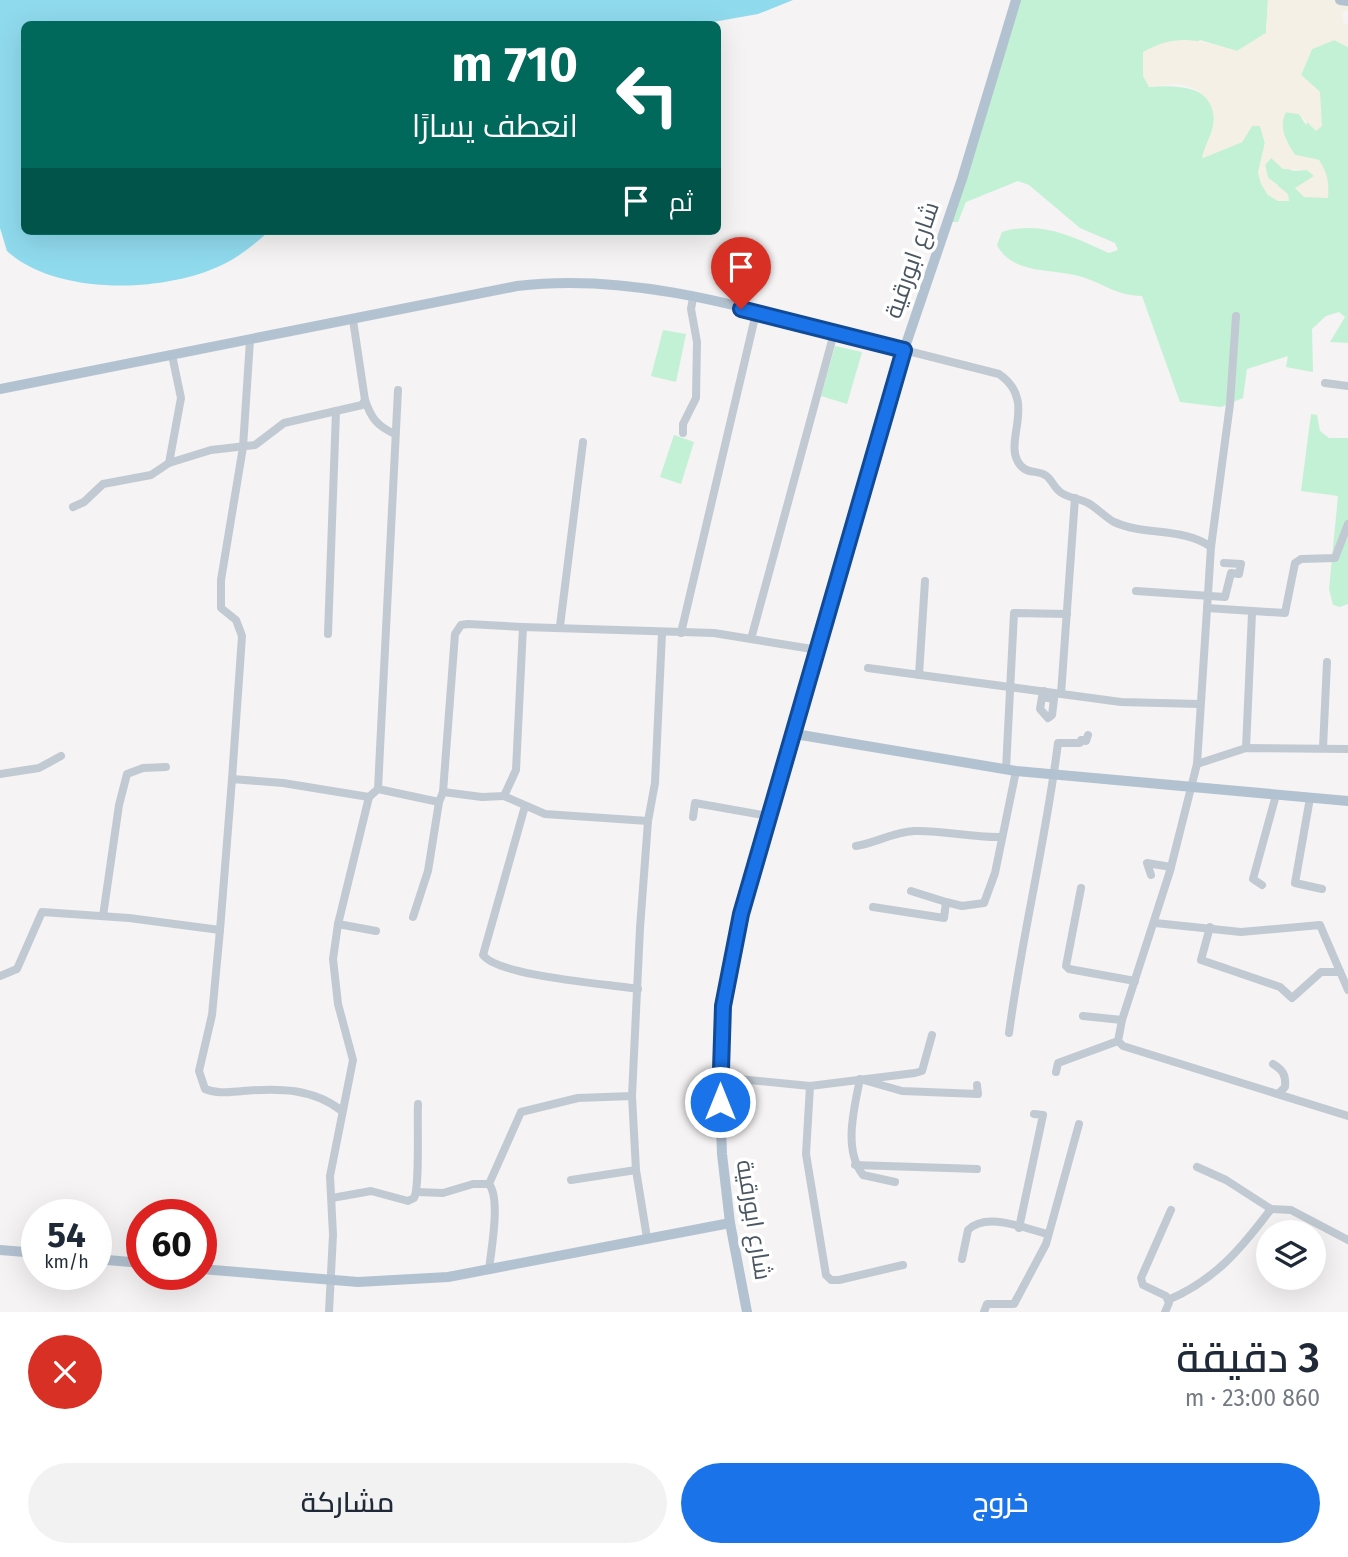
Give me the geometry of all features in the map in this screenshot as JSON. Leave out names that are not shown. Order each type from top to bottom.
[{"type":"main road","name":"شارع ابورقية","points":[[747,1312],[730,1223],[722,1154],[719,1077],[729,964],[768,816],[795,734],[904,350],[962,178],[1016,0]]},
{"type":"main road","points":[[1340,0],[1348,1]]},
{"type":"main road","points":[[0,389],[545,283],[615,284],[693,298],[904,350]]},
{"type":"main road","points":[[795,734],[1011,770],[1348,801]]},
{"type":"main road","points":[[217,1270],[332,1281],[386,1282],[448,1277],[730,1223]]},
{"type":"main road","points":[[0,1250],[21,1252]]},
{"type":"street","points":[[683,433],[683,424],[696,398],[697,342],[691,309],[693,298]]},
{"type":"street","points":[[681,633],[756,313]]},
{"type":"street","points":[[1118,1041],[1122,1020],[1171,867],[1197,764],[1211,547],[1230,404],[1237,317]]},
{"type":"street","points":[[353,320],[365,400],[370,415],[381,428],[395,434]]},
{"type":"street","points":[[751,639],[834,332]]},
{"type":"street","points":[[250,340],[243,447],[221,580],[221,607],[236,620],[242,636],[212,1015],[199,1071],[205,1089],[218,1092],[298,1091],[323,1098],[342,1111]]},
{"type":"street","points":[[904,350],[999,374],[1011,382],[1017,394],[1018,425],[1014,454],[1020,465],[1028,471],[1042,472],[1060,492],[1086,502],[1112,521],[1133,528],[1194,537],[1211,547]]},
{"type":"street","points":[[169,463],[181,398],[172,355]]},
{"type":"street","points":[[1325,383],[1348,386]]},
{"type":"street","points":[[329,1312],[332,1281],[331,1160],[353,1060],[334,979],[338,924],[369,797],[379,789],[398,390]]},
{"type":"street","points":[[73,507],[84,502],[103,484],[150,475],[169,463],[211,450],[243,447],[267,439],[284,423],[355,408],[365,400]]},
{"type":"street","points":[[328,634],[337,411]]},
{"type":"street","points":[[561,626],[583,442]]},
{"type":"street","points":[[1061,694],[1074,498]]},
{"type":"street","points":[[1206,608],[1285,613],[1295,562],[1301,559],[1335,558],[1348,524]]},
{"type":"street","points":[[1136,591],[1225,597],[1231,573],[1239,574],[1241,564],[1224,563]]},
{"type":"street","points":[[919,675],[925,581]]},
{"type":"street","points":[[911,891],[962,906],[984,903],[995,873],[1011,770],[1014,613],[1067,614]]},
{"type":"street","points":[[1246,748],[1252,613]]},
{"type":"street","points":[[413,917],[428,871],[443,792],[447,704],[458,629],[468,624],[714,633],[818,650]]},
{"type":"street","points":[[504,796],[516,770],[523,627]]},
{"type":"street","points":[[647,1238],[636,1170],[632,1096],[648,821],[656,783],[662,633]]},
{"type":"street","points":[[1323,748],[1327,662]]},
{"type":"street","points":[[868,668],[1012,687],[1043,694],[1121,702],[1199,704]]},
{"type":"street","points":[[1009,1033],[1018,965],[1051,804],[1058,743],[1080,743],[1081,740],[1086,741],[1088,735]]},
{"type":"street","points":[[1197,764],[1246,748],[1348,749]]},
{"type":"street","points":[[0,775],[39,768],[61,756]]},
{"type":"street","points":[[103,916],[119,805],[127,774],[143,768],[166,767]]},
{"type":"street","points":[[232,779],[283,783],[369,797]]},
{"type":"street","points":[[379,789],[439,802]]},
{"type":"street","points":[[443,792],[482,797],[504,796],[545,814],[648,821]]},
{"type":"street","points":[[1262,885],[1253,879],[1276,795]]},
{"type":"street","points":[[1310,798],[1295,883],[1322,889]]},
{"type":"street","points":[[694,817],[695,803],[768,816]]},
{"type":"street","points":[[525,806],[482,955],[496,965],[556,978],[638,989]]},
{"type":"street","points":[[856,845],[875,844],[892,834],[913,831],[1002,836]]},
{"type":"street","points":[[1151,875],[1147,863],[1171,867]]},
{"type":"street","points":[[1081,888],[1066,966],[1069,969],[1135,981]]},
{"type":"street","points":[[873,907],[944,918],[946,902]]},
{"type":"street","points":[[0,976],[17,969],[42,912],[103,916],[220,930]]},
{"type":"street","points":[[1154,923],[1241,932],[1320,925],[1348,990]]},
{"type":"street","points":[[338,924],[376,931]]},
{"type":"street","points":[[1210,927],[1201,960],[1280,987],[1292,998],[1321,972],[1340,972]]},
{"type":"street","points":[[1083,1016],[1122,1020]]},
{"type":"street","points":[[719,1077],[810,1086],[922,1071],[932,1035]]},
{"type":"street","points":[[1056,1072],[1058,1063],[1118,1041]]},
{"type":"street","points":[[1118,1041],[1123,1046],[1348,1116]]},
{"type":"street","points":[[1273,1064],[1282,1070],[1286,1079],[1285,1087],[1278,1094]]},
{"type":"street","points":[[860,1079],[902,1091],[978,1094],[977,1086]]},
{"type":"street","points":[[860,1079],[854,1108],[852,1156],[855,1165],[863,1175],[895,1182]]},
{"type":"street","points":[[810,1086],[807,1154],[827,1275],[831,1280],[839,1280],[903,1265]]},
{"type":"street","points":[[489,1184],[524,1110],[578,1098],[632,1096]]},
{"type":"street","points":[[332,1198],[371,1191],[408,1201],[417,1192],[418,1104]]},
{"type":"street","points":[[1019,1228],[1043,1115],[1034,1114]]},
{"type":"street","points":[[984,1312],[987,1304],[1014,1304],[1046,1244],[1079,1124]]},
{"type":"street","points":[[855,1165],[977,1169]]},
{"type":"street","points":[[1196,1167],[1226,1180],[1271,1209],[1291,1210],[1348,1240]]},
{"type":"street","points":[[571,1180],[636,1170]]},
{"type":"street","points":[[417,1192],[443,1193],[473,1184],[489,1184]]},
{"type":"street","points":[[489,1184],[493,1189],[495,1209],[489,1270]]},
{"type":"street","points":[[1165,1312],[1168,1300],[1209,1280],[1240,1251],[1271,1209]]},
{"type":"street","points":[[1168,1300],[1143,1285],[1141,1278],[1171,1210]]},
{"type":"street","points":[[962,1259],[965,1239],[973,1225],[987,1221],[1048,1234]]},
{"type":"green space","points":[[1016,0],[1268,0],[1266,33],[1237,51],[1200,40],[1149,87],[1172,86],[1194,90],[1210,102],[1213,126],[1203,158],[1242,142],[1252,126],[1260,126],[1265,143],[1258,173],[1268,195],[1278,185],[1268,178],[1265,165],[1271,158],[1293,171],[1307,170],[1315,176],[1303,185],[1317,196],[1327,198],[1319,160],[1295,155],[1282,124],[1285,112],[1299,114],[1306,125],[1320,92],[1301,75],[1312,49],[1334,40],[1348,47],[1348,343],[1330,342],[1345,317],[1339,312],[1326,316],[1312,329],[1313,372],[1286,367],[1288,356],[1247,369],[1243,398],[1221,407],[1180,402],[1142,296],[1119,292],[1073,275],[1024,267],[1004,255],[997,245],[1002,232],[1031,228],[1057,232],[1109,253],[1118,250],[1115,243],[1080,228],[1029,185],[1018,181],[966,202],[958,222],[947,222]]},
{"type":"green space","points":[[663,330],[686,334],[676,382],[651,376]]},
{"type":"green space","points":[[835,346],[862,352],[847,404],[821,396]]},
{"type":"green space","points":[[1311,414],[1317,415],[1320,431],[1329,438],[1348,438],[1348,604],[1340,607],[1333,605],[1329,589],[1338,496],[1301,491]]},
{"type":"green space","points":[[674,435],[694,442],[681,484],[660,477]]},
{"type":"sand","points":[[1268,0],[1348,0],[1348,10],[1342,12],[1343,23],[1348,25],[1348,47],[1334,40],[1312,49],[1301,75],[1320,92],[1322,126],[1316,131],[1299,114],[1286,112],[1283,124],[1286,139],[1295,155],[1319,160],[1327,178],[1328,198],[1304,197],[1295,188],[1314,176],[1307,170],[1283,169],[1271,158],[1265,165],[1268,178],[1288,194],[1289,201],[1278,201],[1268,195],[1258,173],[1265,143],[1260,126],[1252,126],[1242,142],[1202,158],[1214,121],[1209,102],[1193,88],[1183,85],[1149,87],[1143,76],[1143,52],[1168,42],[1189,40],[1237,51],[1266,33]]},
{"type":"water","points":[[0,0],[793,0],[758,14],[719,21],[21,21],[21,235],[264,235],[235,258],[198,274],[141,285],[111,285],[81,283],[28,266],[7,251],[0,228]]},
{"type":"route","points":[[720,1102],[723,1006],[729,964],[741,914],[904,350],[741,309]]}]
